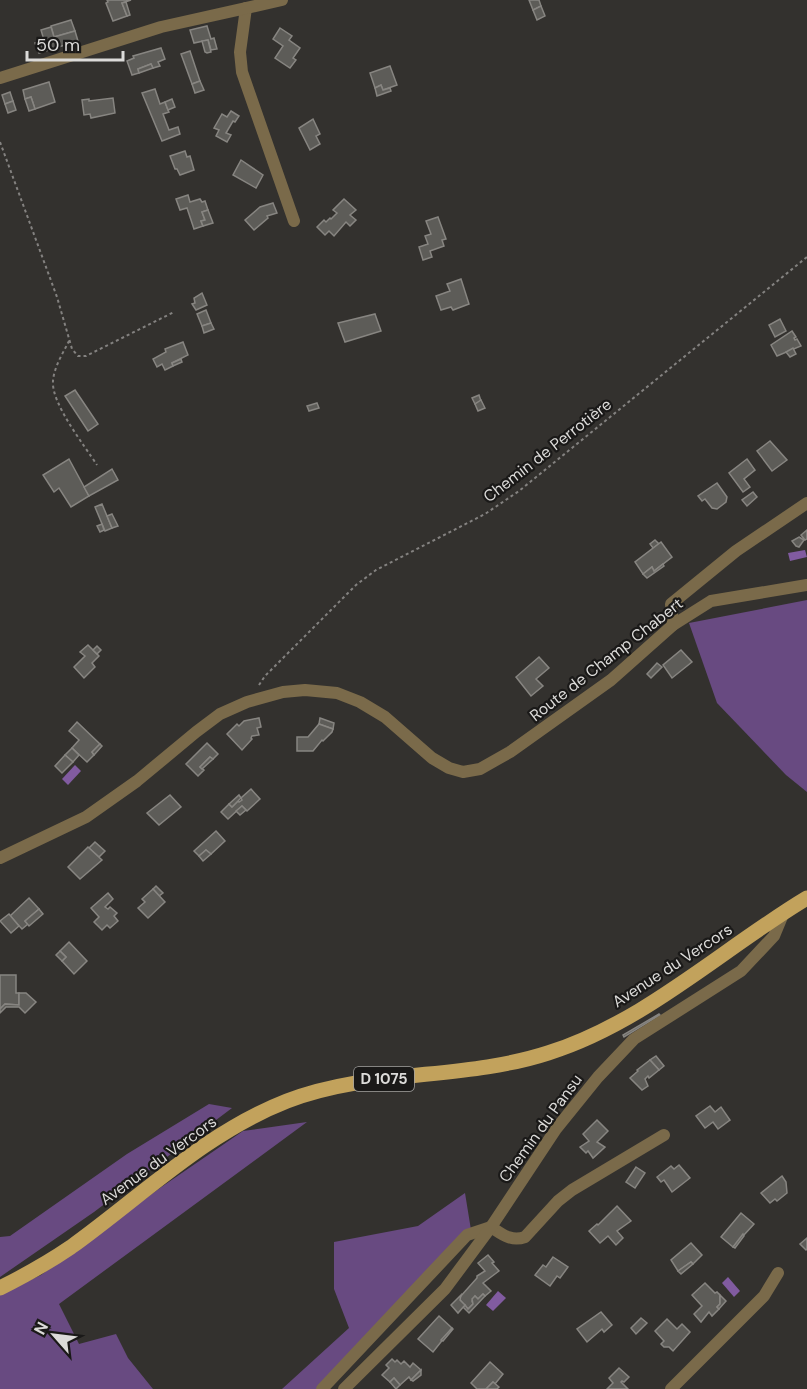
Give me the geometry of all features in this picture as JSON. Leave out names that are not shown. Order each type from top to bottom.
[{"type":"main road","name":"Avenue du Vercors","points":[[0,1288],[70,1247],[183,1161],[237,1125],[288,1101],[324,1090],[397,1077],[512,1063],[549,1053],[644,1008],[807,898]]},
{"type":"street","points":[[0,78],[160,27],[282,0]]},
{"type":"street","points":[[246,8],[240,52],[242,72],[294,221]]},
{"type":"street","points":[[673,625],[671,604],[736,551],[807,503]]},
{"type":"street","name":"Route de Champ Chabert","points":[[0,858],[86,817],[137,781],[220,714],[247,702],[283,692],[305,690],[337,693],[360,702],[385,717],[432,758],[449,768],[463,772],[480,769],[528,740],[610,680],[673,625],[711,601],[807,585]]},
{"type":"street","name":"Chemin du Pansu","points":[[344,1389],[445,1289],[491,1227],[556,1129],[598,1077],[634,1040],[741,971],[774,936],[784,912]]},
{"type":"street","points":[[321,1389],[467,1235],[491,1227],[508,1238],[525,1237],[558,1201],[572,1190],[664,1135]]},
{"type":"street","points":[[671,1389],[764,1296],[778,1273]]},
{"type":"path","points":[[0,142],[57,297],[69,341],[78,356],[86,356],[174,312]]},
{"type":"path","name":"Chemin de Perrotière","points":[[247,702],[265,676],[356,585],[376,570],[485,514],[519,491],[807,257]]},
{"type":"path","points":[[69,341],[53,380],[54,392],[59,405],[97,465]]},
{"type":"shaded area","points":[[805,550],[807,557],[790,561],[788,553]]},
{"type":"shaded area","points":[[807,600],[807,792],[786,775],[717,703],[689,623]]},
{"type":"shaded area","points":[[75,765],[81,771],[68,785],[62,779]]},
{"type":"shaded area","points":[[209,1104],[232,1108],[94,1212],[0,1277],[0,1237],[10,1236],[127,1154]]},
{"type":"shaded area","points":[[307,1122],[59,1304],[79,1344],[116,1334],[128,1358],[153,1389],[0,1389],[0,1294],[41,1275],[243,1131]]},
{"type":"shaded area","points":[[465,1193],[471,1230],[326,1389],[282,1389],[349,1328],[334,1289],[334,1242],[418,1226]]},
{"type":"shaded area","points":[[728,1277],[740,1291],[734,1297],[722,1283]]},
{"type":"shaded area","points":[[498,1291],[506,1298],[493,1311],[486,1305]]},
{"type":"building","points":[[107,0],[131,0],[122,3],[127,16],[113,21]]},
{"type":"building","points":[[529,0],[539,0],[541,6],[533,10]]},
{"type":"building","points":[[126,2],[130,15],[127,16],[122,3]]},
{"type":"building","points":[[541,6],[545,16],[537,20],[533,10]]},
{"type":"building","points":[[71,20],[75,31],[54,37],[51,26]]},
{"type":"building","points":[[207,26],[217,49],[211,50],[208,40],[194,43],[190,30]]},
{"type":"building","points":[[51,27],[54,37],[75,31],[78,41],[39,53],[35,43],[44,40],[41,30]]},
{"type":"building","points":[[280,28],[292,36],[289,40],[300,48],[290,68],[275,58],[283,46],[273,39]]},
{"type":"building","points":[[208,40],[211,52],[207,53],[202,41]]},
{"type":"building","points":[[161,48],[165,59],[158,62],[160,66],[153,68],[151,64],[138,69],[139,73],[132,75],[127,61],[134,58],[133,56]]},
{"type":"building","points":[[190,51],[200,81],[192,84],[181,54]]},
{"type":"building","points":[[151,64],[153,68],[139,73],[138,69]]},
{"type":"building","points":[[390,66],[397,85],[383,90],[381,85],[375,88],[370,73]]},
{"type":"building","points":[[200,81],[204,90],[195,93],[192,84]]},
{"type":"building","points":[[49,82],[55,102],[35,109],[31,97],[25,99],[23,90]]},
{"type":"building","points":[[381,85],[383,90],[390,88],[391,91],[377,96],[375,88]]},
{"type":"building","points":[[155,89],[160,104],[165,102],[169,112],[163,114],[169,130],[178,127],[180,134],[162,141],[142,93]]},
{"type":"building","points":[[10,92],[13,101],[5,104],[2,95]]},
{"type":"building","points":[[31,97],[35,109],[29,111],[25,99]]},
{"type":"building","points":[[113,98],[115,113],[91,118],[90,114],[84,115],[82,100]]},
{"type":"building","points":[[172,99],[175,107],[168,110],[165,102]]},
{"type":"building","points":[[13,101],[16,110],[8,113],[5,104]]},
{"type":"building","points":[[231,111],[239,116],[226,133],[231,135],[227,142],[216,136],[219,130],[214,128],[222,114],[227,117]]},
{"type":"building","points":[[313,119],[320,134],[316,136],[320,144],[310,150],[299,128]]},
{"type":"building","points":[[185,151],[187,157],[190,156],[194,170],[180,175],[170,156]]},
{"type":"building","points":[[241,160],[263,175],[256,188],[233,175]]},
{"type":"building","points":[[188,195],[190,202],[200,199],[202,202],[205,201],[208,210],[202,212],[205,220],[201,221],[203,226],[194,229],[187,208],[180,210],[176,199]]},
{"type":"building","points":[[344,199],[356,210],[350,215],[356,220],[350,226],[346,222],[334,236],[329,231],[325,235],[317,227],[337,213],[333,210]]},
{"type":"building","points":[[273,203],[277,213],[267,216],[268,218],[254,230],[245,220],[260,207]]},
{"type":"building","points":[[208,210],[213,223],[203,226],[201,221],[205,220],[202,212]]},
{"type":"building","points":[[438,217],[446,239],[442,240],[444,246],[430,251],[432,257],[423,260],[419,247],[428,244],[425,236],[431,234],[426,221]]},
{"type":"building","points":[[461,279],[469,304],[453,310],[451,307],[441,310],[436,296],[450,291],[447,284]]},
{"type":"building","points":[[202,293],[207,305],[196,310],[192,304],[195,303],[194,298]]},
{"type":"building","points":[[206,310],[211,323],[202,326],[197,314]]},
{"type":"building","points":[[375,314],[381,331],[345,342],[338,323]]},
{"type":"building","points":[[780,319],[786,331],[775,337],[769,325]]},
{"type":"building","points":[[211,323],[214,329],[204,333],[202,326]]},
{"type":"building","points":[[792,331],[796,337],[795,340],[797,339],[801,346],[777,356],[771,345]]},
{"type":"building","points":[[183,342],[188,355],[172,363],[173,366],[165,370],[162,364],[157,367],[153,359],[166,352],[165,349]]},
{"type":"building","points":[[793,348],[796,354],[790,357],[786,352]]},
{"type":"building","points":[[181,359],[182,362],[173,366],[172,363]]},
{"type":"building","points":[[75,390],[98,424],[88,431],[65,396]]},
{"type":"building","points":[[479,395],[481,401],[475,404],[472,398]]},
{"type":"building","points":[[481,400],[485,408],[478,411],[475,404]]},
{"type":"building","points":[[317,403],[319,408],[309,411],[307,406]]},
{"type":"building","points":[[770,441],[787,460],[772,471],[757,451]]},
{"type":"building","points":[[69,459],[89,496],[71,507],[59,488],[54,492],[43,475]]},
{"type":"building","points":[[747,459],[755,470],[744,479],[750,487],[743,492],[729,473]]},
{"type":"building","points":[[112,469],[118,480],[89,496],[84,487]]},
{"type":"building","points":[[717,483],[727,497],[726,502],[717,509],[712,508],[705,499],[702,501],[698,496]]},
{"type":"building","points":[[753,492],[757,497],[747,506],[742,500]]},
{"type":"building","points":[[102,504],[112,528],[105,531],[95,507]]},
{"type":"building","points":[[112,514],[118,526],[112,528],[107,516]]},
{"type":"building","points":[[102,524],[104,530],[100,532],[97,526]]},
{"type":"building","points":[[807,530],[807,539],[805,540],[801,535]]},
{"type":"building","points":[[799,537],[804,540],[799,547],[792,541]]},
{"type":"building","points":[[655,540],[659,544],[653,548],[650,544]]},
{"type":"building","points":[[661,542],[672,557],[654,571],[652,567],[643,574],[635,562]]},
{"type":"building","points":[[663,564],[664,566],[647,578],[643,574],[652,567],[654,571]]},
{"type":"building","points":[[88,645],[99,656],[92,663],[95,667],[84,678],[74,667],[85,656],[80,652]]},
{"type":"building","points":[[97,646],[101,650],[97,654],[93,650]]},
{"type":"building","points":[[681,650],[692,662],[672,678],[663,665]]},
{"type":"building","points":[[539,657],[549,668],[536,679],[543,686],[531,696],[516,677]]},
{"type":"building","points":[[657,663],[662,667],[651,678],[647,674]]},
{"type":"building","points":[[259,718],[261,727],[257,728],[259,735],[252,736],[242,750],[227,734],[237,724],[239,726],[244,721]]},
{"type":"building","points":[[320,718],[334,723],[333,729],[319,724]]},
{"type":"building","points":[[77,722],[100,744],[92,752],[94,755],[87,762],[72,748],[79,740],[69,731]]},
{"type":"building","points":[[319,724],[333,729],[332,732],[313,751],[297,751],[297,737],[308,737]]},
{"type":"building","points":[[207,743],[218,754],[213,759],[210,757],[200,767],[204,770],[198,776],[186,764]]},
{"type":"building","points":[[100,744],[102,746],[94,755],[92,752]]},
{"type":"building","points":[[72,748],[79,755],[73,762],[65,755]]},
{"type":"building","points":[[65,755],[73,762],[62,773],[55,766]]},
{"type":"building","points":[[210,757],[213,759],[202,769],[200,767]]},
{"type":"building","points":[[251,789],[260,799],[247,811],[242,806],[228,819],[221,812],[229,804],[232,807],[242,800],[241,798]]},
{"type":"building","points":[[170,795],[181,807],[159,825],[147,813]]},
{"type":"building","points":[[239,795],[241,798],[232,807],[229,804]]},
{"type":"building","points":[[242,806],[246,810],[240,815],[236,811]]},
{"type":"building","points":[[216,831],[225,841],[211,854],[206,850],[199,856],[194,851]]},
{"type":"building","points":[[95,842],[105,851],[99,857],[89,848]]},
{"type":"building","points":[[88,847],[102,860],[80,879],[68,867]]},
{"type":"building","points":[[206,850],[211,854],[203,861],[199,856]]},
{"type":"building","points":[[156,886],[163,893],[159,896],[153,889]]},
{"type":"building","points":[[153,889],[165,902],[148,918],[138,908],[145,902],[142,899]]},
{"type":"building","points":[[108,893],[113,899],[105,907],[108,909],[110,907],[117,913],[114,916],[118,921],[110,928],[107,925],[102,930],[94,922],[99,917],[91,908]]},
{"type":"building","points":[[29,898],[39,909],[25,921],[28,924],[22,929],[10,916]]},
{"type":"building","points":[[39,909],[43,914],[29,926],[25,921]]},
{"type":"building","points":[[9,914],[19,926],[11,933],[0,921]]},
{"type":"building","points":[[69,942],[87,961],[74,974],[62,961],[66,957],[60,951]]},
{"type":"building","points":[[60,951],[66,957],[62,961],[56,955]]},
{"type":"building","points":[[0,975],[16,975],[19,1005],[5,1004],[0,1009]]},
{"type":"building","points":[[19,993],[26,993],[36,1002],[25,1013],[19,1007],[6,1007],[0,1013],[0,1009],[5,1004],[19,1005]]},
{"type":"building","points":[[660,1015],[624,1037],[623,1035]]},
{"type":"building","points":[[656,1056],[664,1066],[659,1070],[650,1060]]},
{"type":"building","points":[[650,1060],[659,1070],[645,1079],[648,1086],[642,1090],[630,1078]]},
{"type":"building","points":[[710,1106],[715,1112],[721,1107],[730,1120],[718,1129],[713,1122],[705,1128],[696,1116]]},
{"type":"building","points":[[597,1120],[608,1131],[597,1142],[605,1147],[593,1158],[588,1151],[586,1153],[580,1147],[589,1141],[583,1134]]},
{"type":"building","points":[[679,1165],[690,1178],[672,1192],[664,1180],[661,1182],[657,1177],[671,1166],[674,1169]]},
{"type":"building","points":[[636,1167],[645,1173],[635,1188],[626,1182]]},
{"type":"building","points":[[782,1176],[786,1182],[787,1193],[777,1201],[775,1199],[770,1203],[761,1193]]},
{"type":"building","points":[[617,1206],[631,1221],[617,1231],[623,1238],[616,1245],[608,1236],[600,1243],[589,1231]]},
{"type":"building","points":[[741,1213],[754,1224],[733,1247],[721,1237]]},
{"type":"building","points":[[743,1234],[744,1236],[735,1248],[733,1247]]},
{"type":"building","points":[[807,1238],[807,1249],[806,1250],[800,1244]]},
{"type":"building","points":[[691,1243],[702,1255],[693,1264],[691,1262],[678,1271],[671,1260]]},
{"type":"building","points":[[488,1255],[499,1271],[483,1283],[491,1291],[478,1299],[475,1296],[473,1304],[468,1309],[460,1297],[477,1276],[485,1271],[478,1263]]},
{"type":"building","points":[[553,1257],[568,1267],[550,1286],[535,1275],[543,1265],[546,1267]]},
{"type":"building","points":[[691,1262],[693,1264],[681,1274],[678,1271]]},
{"type":"building","points":[[705,1283],[720,1295],[720,1304],[717,1307],[719,1309],[712,1316],[709,1312],[701,1322],[694,1314],[702,1306],[692,1295]]},
{"type":"building","points":[[483,1294],[485,1296],[469,1313],[463,1307],[465,1305],[468,1309],[473,1304],[472,1299],[475,1296],[478,1299]]},
{"type":"building","points":[[461,1295],[460,1300],[465,1305],[458,1313],[451,1305]]},
{"type":"building","points":[[720,1295],[726,1301],[719,1309],[717,1307],[720,1304]]},
{"type":"building","points":[[601,1312],[612,1325],[604,1332],[602,1329],[587,1342],[577,1329]]},
{"type":"building","points":[[439,1316],[452,1328],[433,1352],[418,1339]]},
{"type":"building","points":[[641,1318],[647,1323],[636,1334],[631,1328]]},
{"type":"building","points":[[667,1319],[677,1329],[682,1324],[690,1332],[673,1351],[661,1344],[664,1341],[655,1331]]},
{"type":"building","points":[[452,1328],[443,1341],[441,1340]]},
{"type":"building","points":[[392,1359],[401,1364],[404,1361],[410,1367],[413,1363],[421,1370],[411,1380],[409,1377],[400,1385],[394,1378],[390,1382],[382,1375],[389,1368],[386,1365]]},
{"type":"building","points":[[490,1362],[503,1374],[495,1384],[493,1382],[486,1389],[477,1389],[471,1383]]},
{"type":"building","points":[[619,1368],[629,1377],[621,1382],[628,1389],[607,1389],[613,1383],[609,1378]]},
{"type":"building","points":[[421,1370],[421,1375],[411,1380]]},
{"type":"building","points":[[394,1378],[400,1385],[396,1389],[390,1382]]},
{"type":"building","points":[[493,1382],[499,1387],[486,1389]]}]
